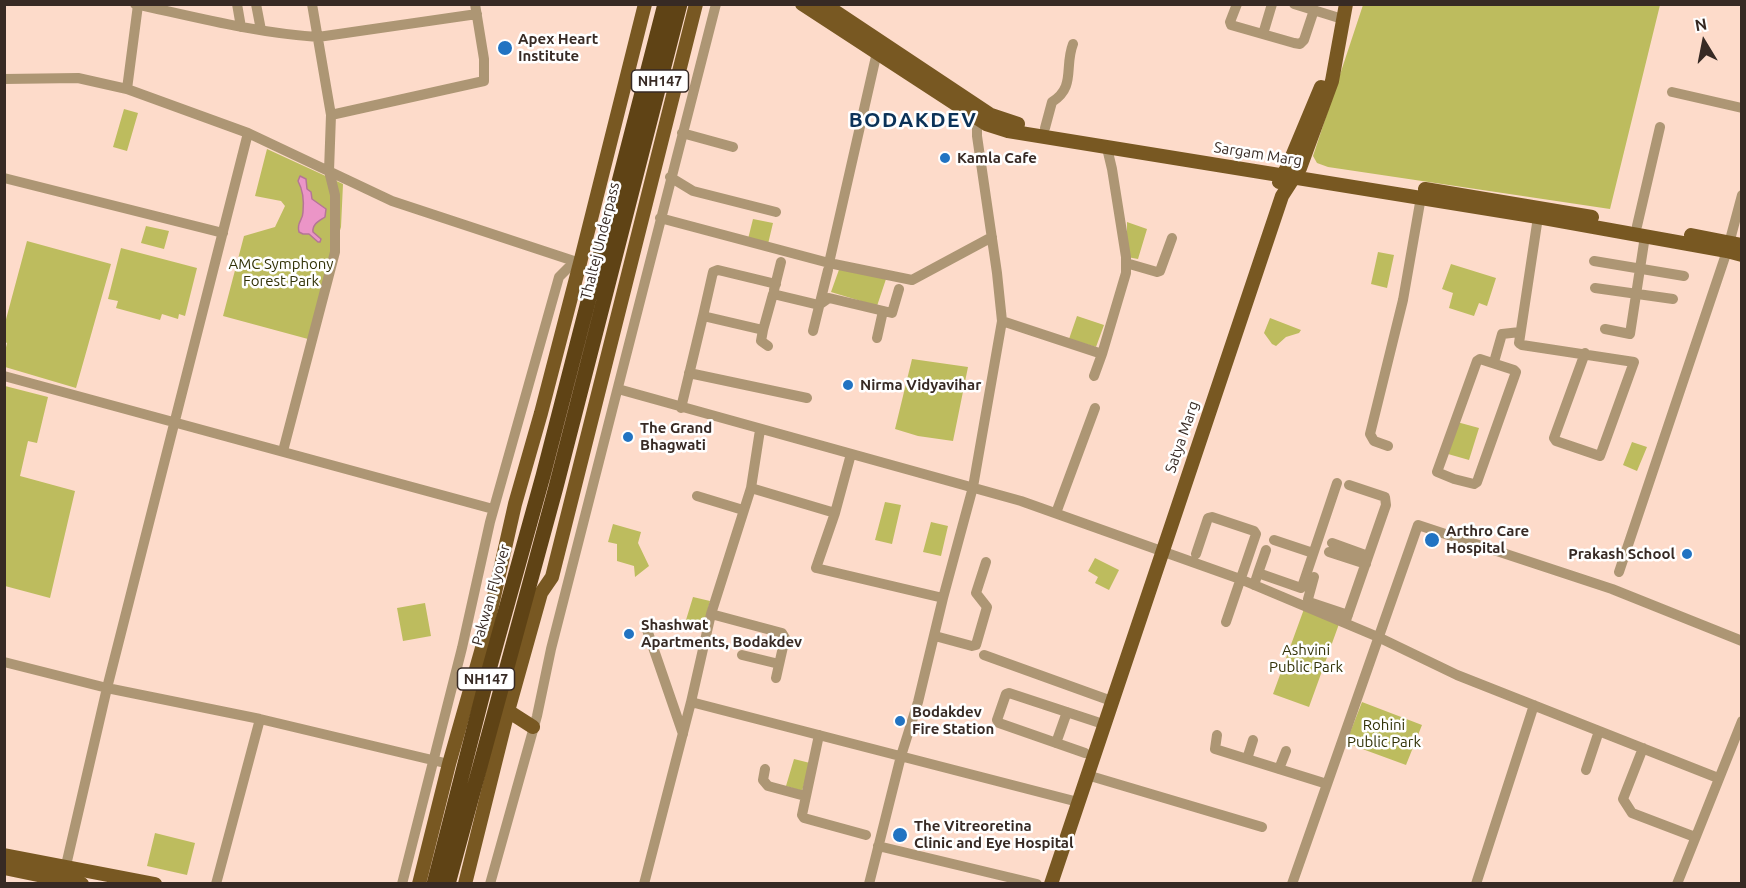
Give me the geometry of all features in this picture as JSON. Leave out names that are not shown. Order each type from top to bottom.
[{"type":"highway","name":"Thaltej Underpass","points":[[548,457],[665,4]]},
{"type":"highway","name":"Thaltej Underpass","points":[[554,495],[576,401],[680,4]]},
{"type":"highway","name":"Pakwan Flyover","points":[[434,884],[489,670],[548,457]]},
{"type":"highway","name":"NH147","points":[[448,884],[554,495]]},
{"type":"main road","points":[[419,884],[449,764],[484,640],[515,504],[580,263],[645,4]]},
{"type":"main road","points":[[542,593],[552,577],[696,4]]},
{"type":"main road","name":"Sargam Marg","points":[[802,4],[880,47]]},
{"type":"main road","name":"Sargam Marg","points":[[824,4],[880,47],[981,114],[991,115],[1011,123],[1291,171],[1538,217],[1733,245],[1742,255]]},
{"type":"main road","name":"Satya Marg","points":[[1291,171],[1332,81],[1346,4]]},
{"type":"main road","name":"Satya Marg","points":[[1051,884],[1085,753],[1123,652],[1328,70],[1337,11]]},
{"type":"main road","name":"Sargam Marg","points":[[981,114],[986,124],[1008,131],[1107,148],[1484,198],[1641,231]]},
{"type":"main road","points":[[505,554],[518,525],[533,472],[548,457]]},
{"type":"main road","points":[[465,884],[508,711],[542,593],[543,574],[561,500],[554,495]]},
{"type":"main road","name":"Satya Marg","points":[[1045,884],[1074,801],[1087,775],[1158,549]]},
{"type":"main road","points":[[508,711],[533,727]]},
{"type":"main road","points":[[4,855],[155,884]]},
{"type":"main road","points":[[4,868],[62,882],[82,884]]},
{"type":"street","points":[[237,4],[241,27]]},
{"type":"street","points":[[256,4],[261,30]]},
{"type":"street","points":[[490,884],[533,727],[670,177],[716,4]]},
{"type":"street","points":[[1237,4],[1231,25],[1300,44],[1304,40],[1314,10]]},
{"type":"street","points":[[1263,34],[1272,4]]},
{"type":"street","points":[[1294,4],[1314,10],[1337,11]]},
{"type":"street","points":[[128,89],[136,5],[172,8],[241,27],[318,38],[476,9],[484,58],[484,81],[331,115]]},
{"type":"street","points":[[283,451],[335,252],[335,195],[329,171],[331,115],[314,5]]},
{"type":"street","points":[[1045,128],[1052,102],[1062,96],[1066,88],[1069,54],[1073,44]]},
{"type":"street","points":[[813,331],[880,47]]},
{"type":"street","points":[[4,79],[78,78],[128,89],[248,133],[392,201],[580,263]]},
{"type":"street","points":[[1672,92],[1742,108]]},
{"type":"street","points":[[869,884],[973,487],[1002,321],[977,136],[981,114]]},
{"type":"street","points":[[1605,329],[1630,334],[1640,268],[1641,231],[1660,127]]},
{"type":"street","points":[[62,882],[106,688],[248,133]]},
{"type":"street","points":[[682,133],[733,147]]},
{"type":"street","points":[[1094,376],[1126,273],[1113,169],[1107,148]]},
{"type":"street","points":[[670,177],[693,191],[777,212]]},
{"type":"street","points":[[4,178],[223,233]]},
{"type":"street","points":[[1619,572],[1733,245],[1742,195]]},
{"type":"street","points":[[1388,446],[1374,441],[1370,434],[1403,300],[1422,197]]},
{"type":"street","points":[[1538,217],[1519,341],[1522,345],[1585,353],[1634,362],[1600,456],[1555,440],[1585,353]]},
{"type":"street","points":[[660,218],[828,266],[912,280],[992,237]]},
{"type":"street","points":[[1126,263],[1160,271],[1172,238]]},
{"type":"street","points":[[1594,261],[1684,276]]},
{"type":"street","points":[[768,346],[761,341],[782,262]]},
{"type":"street","points":[[402,884],[465,637],[494,509],[559,277],[568,268],[580,263]]},
{"type":"street","points":[[681,408],[713,272],[718,270],[819,305]]},
{"type":"street","points":[[1594,288],[1673,299]]},
{"type":"street","points":[[819,305],[829,298],[892,314],[899,289]]},
{"type":"street","points":[[877,338],[883,311]]},
{"type":"street","points":[[703,316],[763,330]]},
{"type":"street","points":[[1002,321],[1102,354]]},
{"type":"street","points":[[1494,362],[1502,334],[1520,332]]},
{"type":"street","points":[[1480,359],[1494,362],[1516,372],[1477,482],[1473,484],[1438,473],[1477,361],[1480,359]]},
{"type":"street","points":[[689,373],[807,398]]},
{"type":"street","points":[[4,376],[494,509]]},
{"type":"street","points":[[618,389],[973,487],[1241,576]]},
{"type":"street","points":[[1056,513],[1095,408]]},
{"type":"street","points":[[644,884],[711,615],[751,488],[760,430]]},
{"type":"street","points":[[851,454],[835,513],[816,568],[943,598]]},
{"type":"street","points":[[1258,573],[1302,587],[1337,483]]},
{"type":"street","points":[[1347,619],[1386,505],[1384,497],[1349,485]]},
{"type":"street","points":[[751,488],[835,513]]},
{"type":"street","points":[[697,496],[743,510]]},
{"type":"street","points":[[1196,554],[1208,518],[1212,517],[1254,531],[1256,534],[1226,622]]},
{"type":"street","points":[[1292,884],[1418,525],[1612,589],[1742,641]]},
{"type":"street","points":[[1274,540],[1313,553]]},
{"type":"street","points":[[1330,548],[1367,560]]},
{"type":"street","points":[[1254,585],[1266,550]]},
{"type":"street","points":[[934,636],[972,646],[976,645],[987,607],[976,593],[986,562]]},
{"type":"street","points":[[1225,567],[1254,585],[1292,602],[1347,619],[1378,637],[1457,675],[1718,778]]},
{"type":"street","points":[[1314,577],[1308,599],[1317,608]]},
{"type":"street","points":[[1292,602],[1297,587]]},
{"type":"street","points":[[711,615],[782,633],[785,638],[776,678]]},
{"type":"street","points":[[645,624],[683,734]]},
{"type":"street","points":[[742,655],[779,664]]},
{"type":"street","points":[[984,655],[1106,699]]},
{"type":"street","points":[[4,662],[106,688],[260,719],[449,764]]},
{"type":"street","points":[[1085,753],[999,723],[997,720],[1006,694],[1009,693],[1097,722]]},
{"type":"street","points":[[691,702],[1074,801]]},
{"type":"street","points":[[1476,884],[1533,705]]},
{"type":"street","points":[[1056,743],[1067,712]]},
{"type":"street","points":[[216,884],[260,719]]},
{"type":"street","points":[[1677,884],[1742,721]]},
{"type":"street","points":[[1586,770],[1599,731]]},
{"type":"street","points":[[819,735],[801,811],[804,818],[866,835]]},
{"type":"street","points":[[1217,735],[1215,749],[1327,784]]},
{"type":"street","points":[[1247,759],[1253,740]]},
{"type":"street","points":[[1643,748],[1623,799],[1632,813],[1695,837]]},
{"type":"street","points":[[1279,769],[1286,752]]},
{"type":"street","points":[[765,769],[763,780],[768,786],[805,796]]},
{"type":"street","points":[[1087,775],[1262,827]]},
{"type":"street","points":[[878,846],[1037,884]]},
{"type":"green space","points":[[1363,5],[1660,5],[1610,209],[1328,167],[1317,163],[1313,156]]},
{"type":"green space","points":[[124,109],[138,113],[127,151],[113,147]]},
{"type":"green space","name":"AMC Symphony Forest Park","points":[[267,149],[343,184],[341,227],[308,339],[223,316],[244,236],[275,227],[285,206],[281,201],[255,196]]},
{"type":"green space","points":[[753,219],[773,223],[768,244],[748,239]]},
{"type":"green space","points":[[1127,222],[1147,229],[1138,259],[1127,257]]},
{"type":"green space","points":[[146,226],[169,231],[164,249],[141,243]]},
{"type":"green space","points":[[27,241],[111,264],[76,388],[5,367],[7,343],[5,342],[5,323]]},
{"type":"green space","points":[[121,248],[197,268],[185,316],[179,314],[178,319],[162,314],[160,320],[116,308],[118,301],[108,299]]},
{"type":"green space","points":[[1378,252],[1394,255],[1387,288],[1371,284]]},
{"type":"green space","points":[[841,264],[886,279],[877,306],[831,292]]},
{"type":"green space","points":[[1451,264],[1496,278],[1487,306],[1479,303],[1474,316],[1449,308],[1453,293],[1442,289]]},
{"type":"green space","points":[[1077,316],[1104,325],[1096,347],[1069,339]]},
{"type":"green space","points":[[1270,318],[1301,330],[1299,333],[1286,337],[1276,346],[1264,333]]},
{"type":"green space","points":[[912,359],[968,367],[953,441],[918,436],[895,429]]},
{"type":"green space","points":[[5,386],[48,397],[37,443],[28,441],[20,476],[75,491],[50,598],[5,586]]},
{"type":"green space","points":[[1457,422],[1479,428],[1469,460],[1448,454]]},
{"type":"green space","points":[[1632,442],[1647,447],[1637,471],[1623,465]]},
{"type":"green space","points":[[885,502],[901,505],[892,544],[875,540]]},
{"type":"green space","points":[[931,522],[948,526],[941,556],[923,552]]},
{"type":"green space","points":[[613,524],[641,532],[638,543],[649,566],[635,577],[634,566],[617,561],[617,544],[608,542]]},
{"type":"green space","points":[[1095,558],[1119,570],[1109,590],[1095,583],[1098,577],[1088,571]]},
{"type":"green space","points":[[693,597],[710,601],[704,624],[686,620]]},
{"type":"green space","points":[[425,603],[431,636],[403,641],[397,608]]},
{"type":"green space","name":"Ashvini Public Park","points":[[1304,609],[1339,624],[1309,707],[1273,694]]},
{"type":"green space","name":"Rohini Public Park","points":[[1362,702],[1422,725],[1406,765],[1346,743]]},
{"type":"green space","points":[[794,759],[810,763],[802,791],[786,786]]},
{"type":"green space","points":[[155,833],[195,843],[187,875],[147,866]]},
{"type":"shaded area","points":[[300,176],[306,179],[307,189],[311,192],[312,199],[326,209],[325,217],[316,223],[313,229],[313,232],[321,239],[320,242],[309,234],[299,232],[298,226],[303,215],[302,192],[298,181]]},
{"type":"place","name":"Apex Heart Institute","points":[[505,48]]},
{"type":"place","name":"Kamla Cafe","points":[[945,158]]},
{"type":"place","name":"Nirma Vidyavihar","points":[[848,385]]},
{"type":"place","name":"The Grand Bhagwati","points":[[628,437]]},
{"type":"place","name":"Arthro Care Hospital","points":[[1432,540]]},
{"type":"place","name":"Prakash School","points":[[1687,554]]},
{"type":"place","name":"Shashwat Apartments, Bodakdev","points":[[629,634]]},
{"type":"place","name":"Bodakdev Fire Station","points":[[900,721]]},
{"type":"place","name":"The Vitreoretina Clinic and Eye Hospital","points":[[900,835]]},
{"type":"district","name":"BODAKDEV","points":[[913,120]]}]
